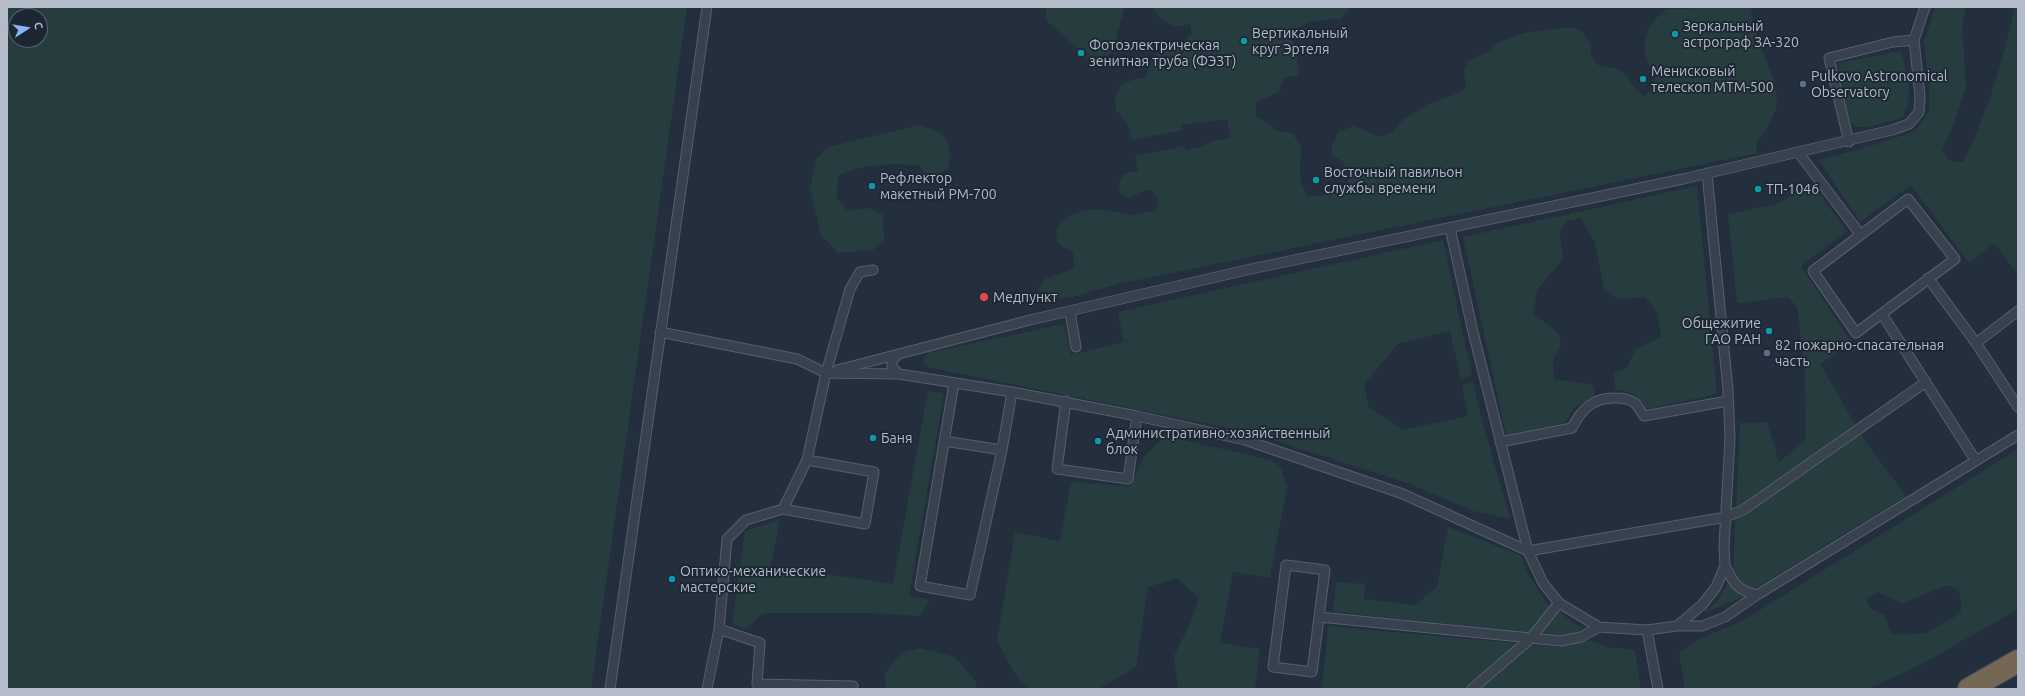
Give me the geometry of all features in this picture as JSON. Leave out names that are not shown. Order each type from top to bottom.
[{"type":"highway","points":[[1969,689],[2018,661]]},
{"type":"lane","points":[[610,689],[707,7]]},
{"type":"lane","points":[[826,373],[1030,320],[1251,269],[1450,228],[1849,142],[1909,124],[1919,112],[1920,96],[1914,40],[1925,7]]},
{"type":"lane","points":[[1849,142],[1829,58],[1893,42],[1914,40]]},
{"type":"lane","points":[[1798,152],[1860,234]]},
{"type":"lane","points":[[1677,626],[1702,605],[1716,587],[1725,566],[1730,438],[1728,401],[1707,173]]},
{"type":"lane","points":[[1908,199],[1955,259],[1928,278],[1856,333],[1813,271],[1908,199]]},
{"type":"lane","points":[[1450,228],[1500,442],[1528,551],[1543,583],[1558,603],[1599,627],[1647,630],[1677,626],[1702,626],[1725,617],[1757,595],[2018,435]]},
{"type":"lane","points":[[783,509],[807,460],[826,373],[850,289],[860,272],[873,270]]},
{"type":"lane","points":[[1928,278],[1976,343],[2018,407]]},
{"type":"lane","points":[[1976,343],[2018,311]]},
{"type":"lane","points":[[1070,312],[1076,347]]},
{"type":"lane","points":[[1882,314],[1976,461]]},
{"type":"lane","points":[[660,332],[797,359],[826,373],[899,374],[1012,392],[1066,401],[1245,440],[1403,494],[1528,551],[1726,517],[1743,510],[1926,382]]},
{"type":"lane","points":[[899,374],[892,367],[892,360],[900,353]]},
{"type":"lane","points":[[954,383],[920,586],[970,595],[1002,450],[1012,392]]},
{"type":"lane","points":[[1500,442],[1572,428],[1578,415],[1589,405],[1604,397],[1623,398],[1635,403],[1644,416],[1728,401]]},
{"type":"lane","points":[[1066,401],[1057,469],[1128,479],[1137,416]]},
{"type":"lane","points":[[944,441],[1002,450]]},
{"type":"lane","points":[[707,689],[719,629],[727,539],[746,520],[783,509],[865,524],[874,472],[807,460]]},
{"type":"lane","points":[[1286,565],[1325,570],[1319,617],[1312,672],[1273,667],[1286,565]]},
{"type":"lane","points":[[1725,566],[1732,581],[1743,592],[1757,595]]},
{"type":"lane","points":[[1472,689],[1530,639],[1558,603]]},
{"type":"lane","points":[[1319,617],[1561,641],[1581,637],[1599,627]]},
{"type":"lane","points":[[719,629],[760,643],[757,687],[853,686]]},
{"type":"lane","points":[[1647,630],[1658,689]]},
{"type":"green space","points":[[7,7],[687,7],[591,689],[7,689]]},
{"type":"green space","points":[[1046,7],[1125,7],[1117,34],[1115,51],[1109,55],[1085,58],[1088,55],[1085,48],[1077,48],[1046,20]]},
{"type":"green space","points":[[1152,7],[1351,7],[1341,19],[1314,21],[1297,29],[1292,34],[1293,44],[1299,65],[1298,75],[1284,78],[1279,92],[1256,102],[1256,116],[1278,131],[1292,133],[1302,148],[1300,173],[1302,185],[1307,197],[1320,196],[1345,190],[1349,177],[1343,161],[1332,156],[1332,147],[1338,132],[1354,126],[1381,137],[1392,132],[1403,120],[1430,103],[1459,93],[1466,86],[1464,71],[1468,61],[1488,52],[1499,42],[1525,33],[1567,27],[1582,31],[1590,44],[1592,56],[1595,62],[1603,67],[1617,69],[1628,78],[1640,93],[1645,96],[1654,86],[1655,73],[1649,65],[1646,56],[1646,38],[1648,30],[1659,15],[1667,9],[1750,7],[1759,42],[1774,81],[1777,100],[1776,108],[1765,131],[1756,143],[1757,153],[1118,284],[1072,297],[1040,299],[1038,289],[1045,279],[1074,269],[1073,252],[1058,243],[1056,231],[1060,223],[1071,215],[1082,211],[1098,209],[1132,215],[1156,211],[1158,200],[1152,190],[1142,191],[1131,198],[1120,194],[1119,183],[1123,174],[1138,171],[1135,156],[1185,146],[1186,150],[1201,147],[1215,140],[1231,138],[1227,119],[1181,125],[1182,130],[1132,140],[1128,124],[1116,110],[1115,98],[1120,86],[1132,80],[1147,77],[1154,57],[1160,51],[1168,46],[1181,42],[1192,34],[1190,24],[1174,27],[1161,19]]},
{"type":"green space","points":[[1935,7],[1966,7],[1962,26],[1966,87],[1953,126],[1942,150],[1950,161],[1963,162],[1980,125],[1994,86],[2015,7],[2018,7],[2018,275],[1994,243],[1969,263],[1911,185],[1860,222],[1819,160],[1877,144],[1915,131],[1929,112],[1929,85],[1924,41]]},
{"type":"green space","points":[[1901,51],[1909,84],[1909,100],[1902,118],[1868,127],[1856,127],[1849,120],[1838,63]]},
{"type":"green space","points":[[919,125],[936,131],[946,138],[950,149],[949,168],[931,178],[924,174],[920,165],[878,165],[857,169],[838,176],[837,198],[848,211],[871,208],[883,215],[884,239],[873,250],[838,253],[821,235],[810,190],[816,159],[828,147]]},
{"type":"green space","points":[[1812,184],[1847,231],[1801,266],[1851,342],[1820,364],[1863,438],[1906,496],[1738,599],[1704,613],[1718,600],[1733,574],[1740,423],[1767,422],[1779,462],[1806,439],[1805,371],[1797,307],[1788,297],[1737,303],[1728,214],[1776,204]]},
{"type":"green space","points":[[1697,186],[1717,394],[1647,409],[1638,397],[1626,391],[1615,390],[1614,373],[1627,368],[1635,350],[1661,337],[1658,313],[1645,297],[1617,299],[1604,288],[1595,243],[1581,218],[1567,221],[1560,232],[1563,259],[1537,290],[1533,313],[1559,334],[1561,346],[1553,360],[1554,379],[1593,385],[1595,395],[1574,408],[1565,423],[1506,435],[1463,237]]},
{"type":"green space","points":[[1443,240],[1472,376],[1461,379],[1450,331],[1398,344],[1364,384],[1369,407],[1403,430],[1468,416],[1462,385],[1473,382],[1480,413],[1510,519],[1473,511],[1410,484],[1248,432],[927,367],[924,364],[924,358],[928,353],[1064,324],[1071,355],[1124,342],[1118,312]]},
{"type":"green space","points":[[928,391],[944,393],[909,596],[930,600],[920,616],[872,613],[763,613],[746,629],[732,623],[745,531],[780,520],[771,566],[893,584]]},
{"type":"green space","points":[[1165,436],[1271,460],[1281,468],[1287,487],[1270,578],[1233,572],[1220,643],[1260,649],[1255,689],[1178,689],[1174,656],[1191,622],[1199,598],[1177,578],[1148,587],[1136,667],[1098,689],[1030,689],[1017,677],[997,641],[1015,532],[1060,541],[1071,482],[1130,486],[1144,457]]},
{"type":"green space","points":[[2018,449],[2018,609],[1918,666],[1868,689],[1685,689],[1679,653],[1697,640],[1744,620]],"holes":[[[1948,585],[1958,590],[1961,600],[1961,613],[1926,633],[1892,635],[1884,614],[1870,609],[1866,599],[1877,592],[1902,603]]]},
{"type":"green space","points":[[1448,527],[1520,555],[1527,572],[1546,602],[1582,629],[1578,633],[1559,636],[1333,612],[1336,582],[1365,584],[1364,599],[1415,605],[1437,587]]},
{"type":"green space","points":[[1328,626],[1559,647],[1588,640],[1607,647],[1635,650],[1641,689],[1322,689]]},
{"type":"green space","points":[[920,648],[955,657],[976,682],[977,689],[886,689],[885,673],[901,653]]},
{"type":"place","name":"Зеркальный астрограф ЗА-320","points":[[1675,34]]},
{"type":"place","name":"Вертикальный круг Эртеля","points":[[1244,41]]},
{"type":"place","name":"Фотоэлектрическая зенитная труба (ФЭЗТ)","points":[[1081,53]]},
{"type":"place","name":"Менисковый телескоп МТМ-500","points":[[1643,79]]},
{"type":"place","name":"Pulkovo Astronomical Observatory","points":[[1803,84]]},
{"type":"place","name":"Восточный павильон службы времени","points":[[1316,180]]},
{"type":"place","name":"Рефлектор макетный РМ-700","points":[[872,186]]},
{"type":"place","name":"ТП-1046","points":[[1758,189]]},
{"type":"place","name":"Медпункт","points":[[984,297]]},
{"type":"place","name":"Общежитие ГАО РАН","points":[[1769,331]]},
{"type":"place","name":"82 пожарно-спасательная часть","points":[[1767,353]]},
{"type":"place","name":"Баня","points":[[873,438]]},
{"type":"place","name":"Административно-хозяйственный блок","points":[[1098,441]]},
{"type":"place","name":"Оптико-механические мастерские","points":[[672,579]]}]
